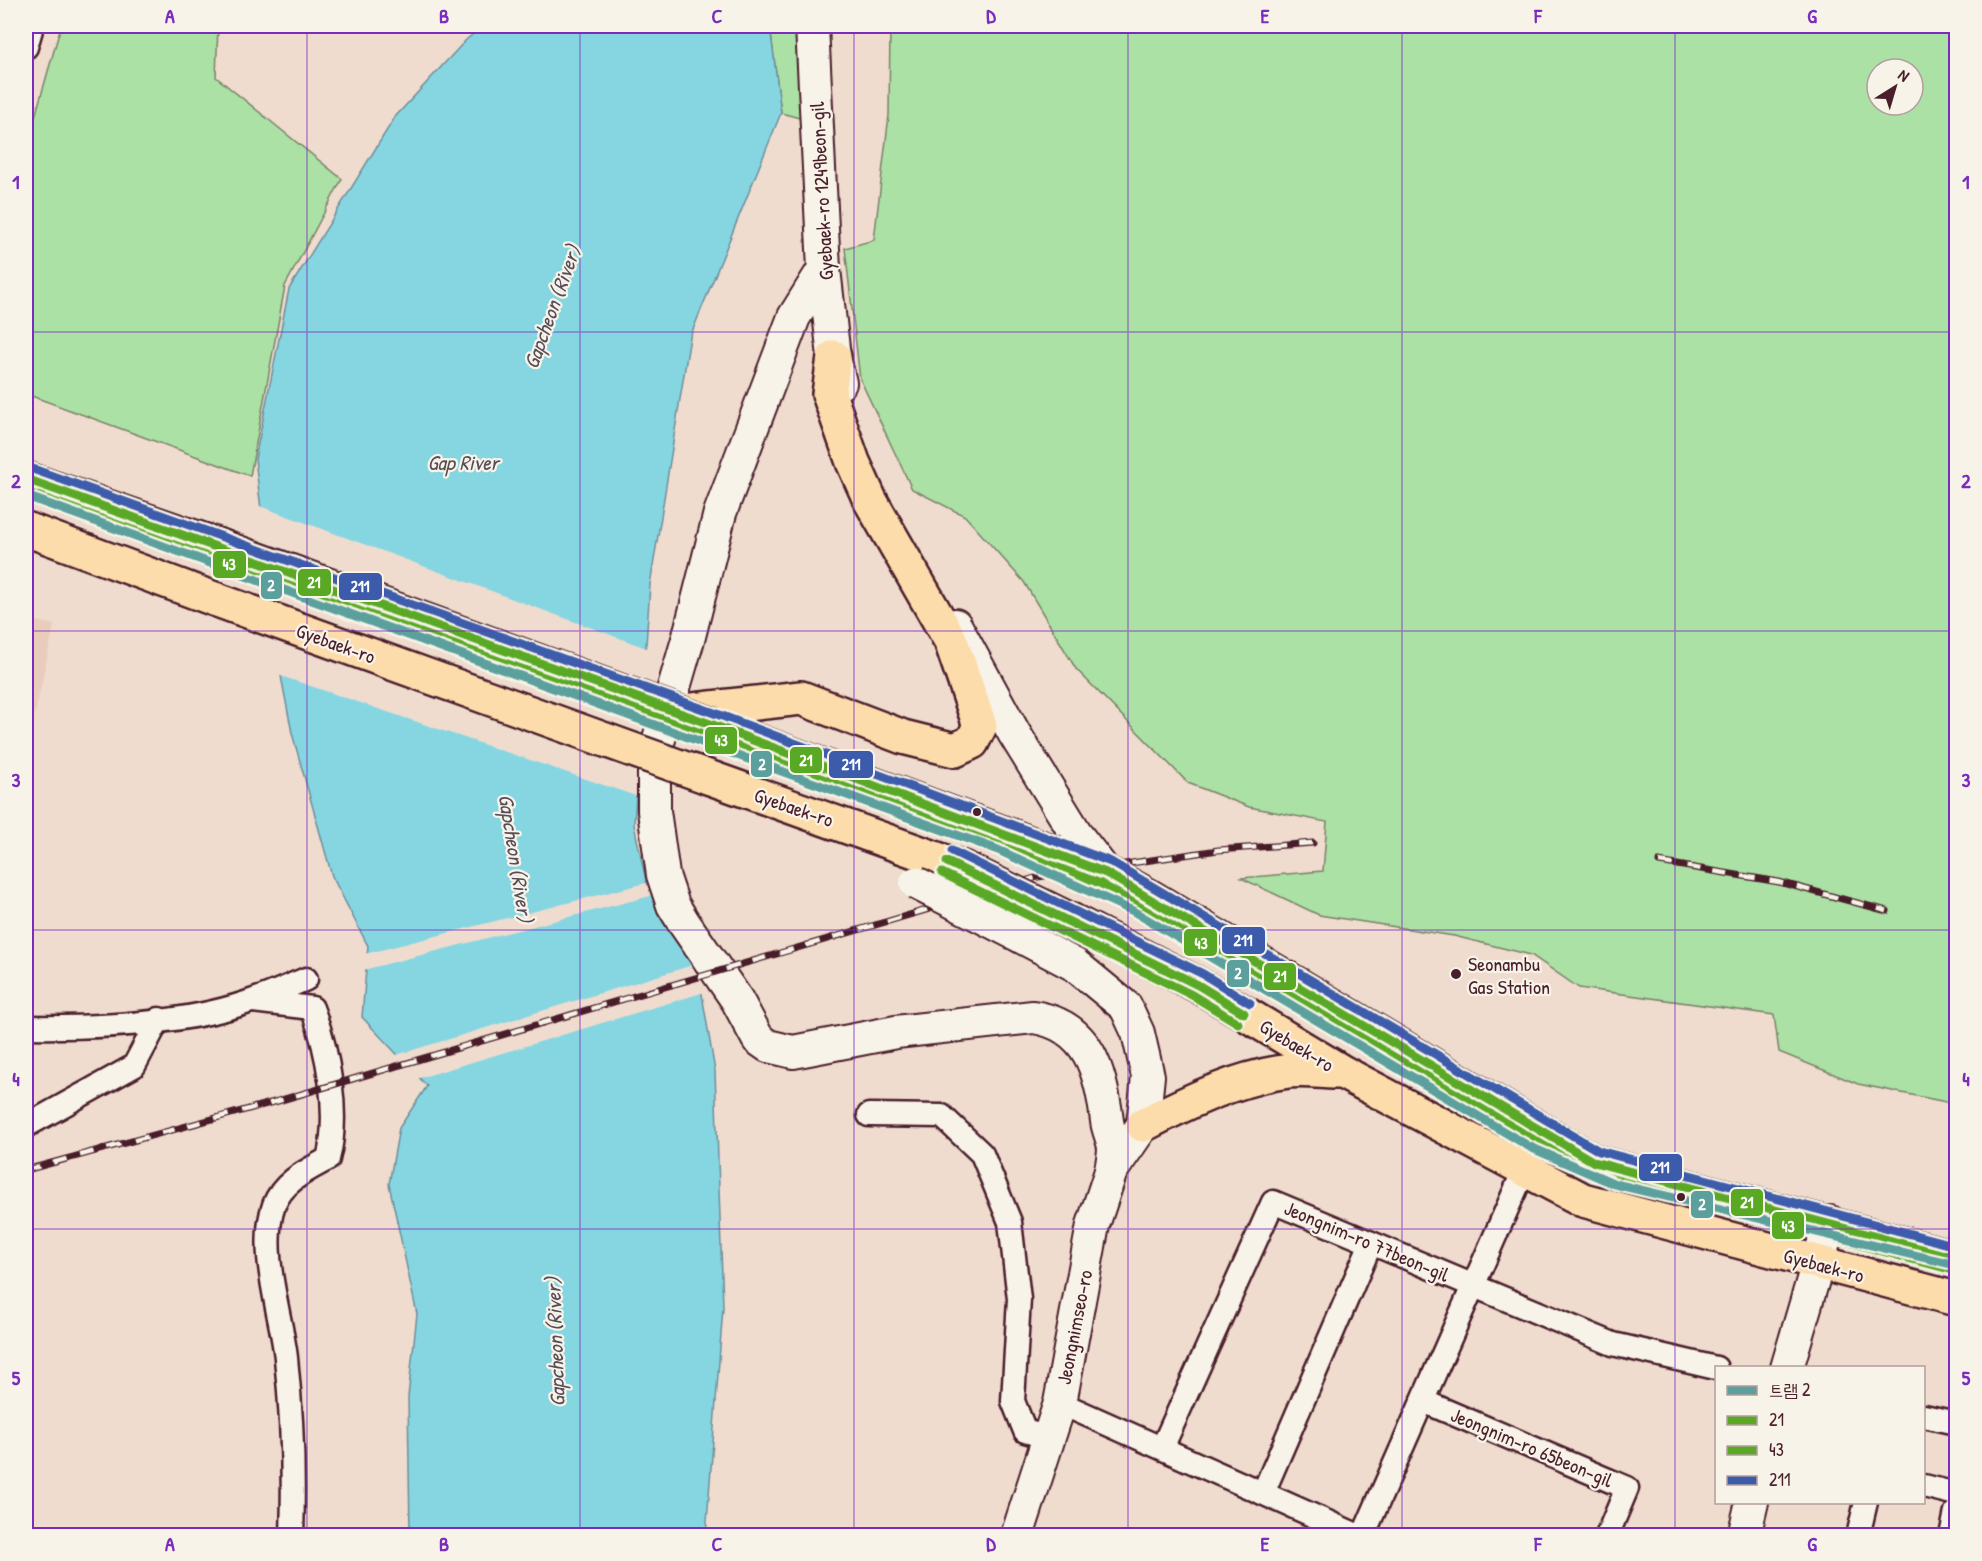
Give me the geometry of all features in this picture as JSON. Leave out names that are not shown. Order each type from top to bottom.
[{"type":"main road","points":[[713,716],[801,698],[903,737],[955,750],[972,742],[980,726],[951,641],[870,500],[853,462],[829,394],[834,357]]},
{"type":"main road","points":[[26,479],[222,547],[675,712],[713,716],[1106,873],[1594,1162],[1830,1222],[1956,1258]]},
{"type":"main road","name":"Gyebaek-ro","points":[[26,529],[965,869],[1198,985],[1342,1072],[1583,1200],[1817,1264],[1956,1299]]},
{"type":"main road","points":[[1143,1125],[1235,1083],[1291,1071],[1342,1072]]},
{"type":"street","points":[[26,47],[32,26]]},
{"type":"street","name":"Gyebaek-ro 1249beon-gil","points":[[812,26],[824,269],[834,357],[846,410],[869,469],[1014,733],[1078,837],[1106,873]]},
{"type":"street","points":[[824,269],[794,318],[720,513],[689,636],[654,756],[654,812],[663,875],[673,905],[684,923],[737,1000],[758,1039],[768,1046],[793,1052],[896,1032],[1033,1017],[1055,1020],[1072,1033],[1086,1049],[1095,1067],[1103,1090],[1114,1148],[1111,1171]]},
{"type":"street","points":[[888,840],[916,883],[1075,965],[1126,1007],[1138,1033],[1148,1076],[1143,1125]]},
{"type":"street","points":[[26,1027],[68,1028],[186,1017],[253,1001],[306,979]]},
{"type":"street","points":[[253,1001],[312,1008],[332,1080],[332,1142],[328,1159],[298,1175],[283,1191],[274,1206],[270,1242],[276,1305],[286,1358],[292,1536]]},
{"type":"street","points":[[26,1126],[134,1066],[159,1019]]},
{"type":"street","points":[[869,1115],[942,1116],[982,1154],[1010,1222],[1019,1299],[1013,1401],[1025,1431],[1049,1438]]},
{"type":"street","name":"Jeongnimseo-ro","points":[[1017,1536],[1060,1403],[1093,1225],[1111,1171],[1143,1125]]},
{"type":"street","points":[[1060,1403],[1361,1536],[1525,1168]]},
{"type":"street","name":"Jeongnim-ro 77beon-gil","points":[[1162,1448],[1273,1202],[1613,1344],[1715,1368]]},
{"type":"street","points":[[1788,1366],[1830,1222]]},
{"type":"street","points":[[1263,1493],[1371,1243]]},
{"type":"street","name":"Jeongnim-ro 65beon-gil","points":[[1423,1401],[1627,1488],[1607,1536]]},
{"type":"street","points":[[1925,1416],[1956,1423]]},
{"type":"street","points":[[1925,1486],[1956,1494]]},
{"type":"street","points":[[1744,1536],[1752,1504]]},
{"type":"street","points":[[1858,1536],[1866,1504]]},
{"type":"street","points":[[1952,1536],[1956,1512]]},
{"type":"shaded area","points":[[26,619],[54,625],[26,756]]},
{"type":"green space","points":[[61,26],[218,26],[216,77],[342,179],[285,286],[250,476],[26,394],[26,148]]},
{"type":"green space","points":[[770,26],[800,26],[803,119],[781,113]]},
{"type":"green space","points":[[890,26],[1956,26],[1956,1104],[1858,1084],[1779,1052],[1774,1015],[1579,988],[1531,955],[1454,936],[1319,915],[1241,878],[1323,871],[1327,822],[1249,807],[1188,783],[1076,669],[1024,582],[965,516],[912,489],[860,379],[845,248],[874,240],[889,115]]},
{"type":"water","name":"Gap River","points":[[483,26],[770,26],[781,113],[690,337],[650,585],[634,825],[646,881],[696,959],[715,1071],[723,1307],[706,1535],[410,1535],[408,1397],[417,1314],[389,1184],[399,1128],[427,1086],[362,1017],[368,946],[332,876],[292,733],[281,676],[255,459],[289,289],[395,117],[466,40]]},
{"type":"pier","points":[[257,505],[649,649],[639,797],[278,675]]},
{"type":"pier","points":[[650,882],[658,894],[363,970],[365,954]]},
{"type":"pier","points":[[700,963],[705,992],[416,1079],[393,1056]]},
{"type":"railway","points":[[26,1170],[278,1101],[1038,877],[1218,850],[1313,843]]},
{"type":"railway","points":[[1659,862],[1779,882],[1887,911]]},
{"type":"tram line","name":"2","points":[[26,496],[998,850],[1133,911],[1530,1147],[1615,1184],[1956,1265]]},
{"type":"transit line","name":"211","points":[[30,468],[717,714],[1111,862],[1599,1151],[1956,1246]]},
{"type":"transit line","name":"21","points":[[26,479],[713,725],[1106,873],[1594,1162],[1956,1258]]},
{"type":"transit line","name":"43","points":[[26,492],[709,736],[1101,884],[1590,1173],[1953,1270]]},
{"type":"transit line","name":"211","points":[[952,851],[1203,974],[1250,1003]]},
{"type":"transit line","name":"21","points":[[947,862],[1198,985],[1244,1013]]},
{"type":"transit line","name":"43","points":[[942,873],[1192,995],[1238,1023]]},
{"type":"place","name":"Seonambu Gas Station","points":[[1456,974]]},
{"type":"water label","name":"Gapcheon (River)","points":[[552,307]]},
{"type":"water label","name":"Gapcheon (River)","points":[[516,858]]},
{"type":"water label","name":"Gapcheon (River)","points":[[555,1342]]}]
